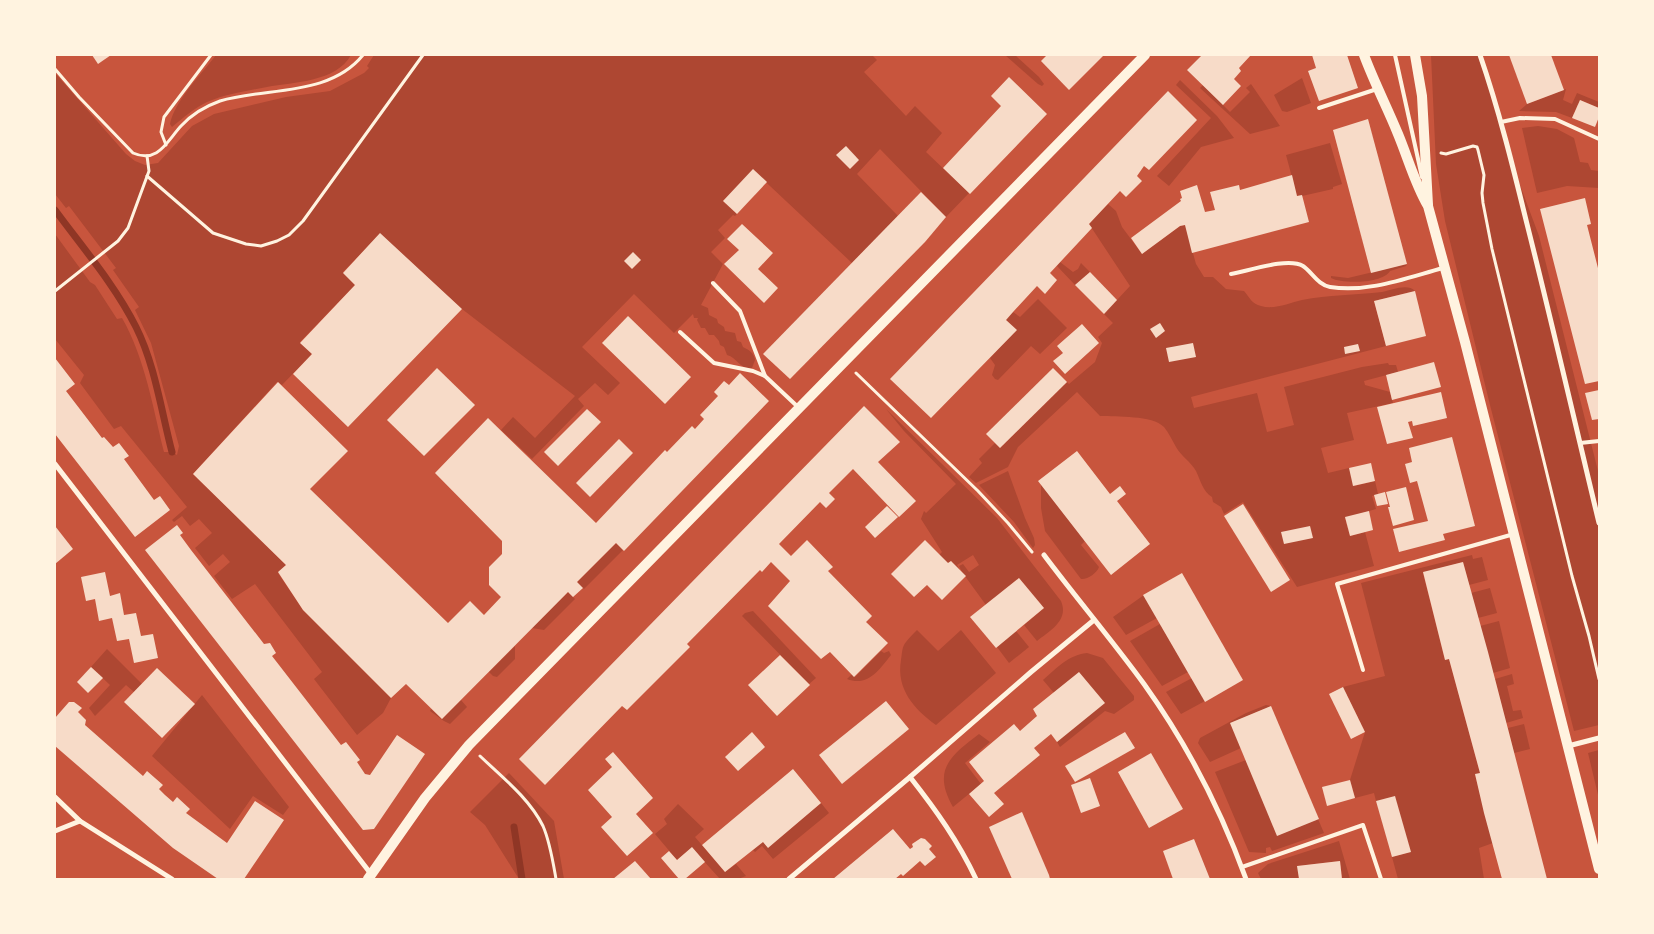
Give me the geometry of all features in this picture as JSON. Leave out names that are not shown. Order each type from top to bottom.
[{"type":"main road","points":[[369,877],[439,779],[469,745],[1145,55]]},
{"type":"main road","points":[[1364,55],[1421,194],[1428,206]]},
{"type":"main road","points":[[1415,55],[1422,105],[1428,206],[1599,869]]},
{"type":"street","points":[[1480,55],[1501,122],[1557,343],[1599,523]]},
{"type":"street","points":[[55,464],[369,877]]},
{"type":"street","points":[[1044,555],[1145,685],[1176,734],[1224,822],[1246,879]]},
{"type":"street","points":[[789,879],[1094,620]]},
{"type":"street","points":[[1568,746],[1599,738]]},
{"type":"street","points":[[910,777],[945,823],[976,879]]},
{"type":"street","points":[[55,797],[80,821],[172,879]]},
{"type":"street","points":[[55,832],[80,821]]},
{"type":"lane","points":[[1395,55],[1428,206]]},
{"type":"lane","points":[[1319,108],[1377,89]]},
{"type":"lane","points":[[1501,122],[1520,118],[1555,118],[1599,139]]},
{"type":"lane","points":[[1231,274],[1293,262],[1305,268],[1319,282],[1329,287],[1372,287],[1445,268]]},
{"type":"lane","points":[[713,283],[740,311],[765,376]]},
{"type":"lane","points":[[680,332],[714,363],[753,371],[765,376],[799,408]]},
{"type":"lane","points":[[1580,443],[1599,442]]},
{"type":"lane","points":[[1363,670],[1337,584],[1514,534]]},
{"type":"lane","points":[[1242,867],[1363,825],[1381,879]]},
{"type":"path","points":[[166,146],[161,132],[164,117],[211,55]]},
{"type":"path","points":[[55,69],[133,153],[139,156],[147,156],[158,152],[166,146],[182,126],[200,111],[220,102],[324,82],[341,75],[358,62],[363,55]]},
{"type":"path","points":[[147,176],[213,233],[246,244],[262,246],[277,241],[289,234],[303,221],[423,55]]},
{"type":"path","points":[[1446,154],[1473,146],[1477,147],[1478,150],[1484,175],[1483,203],[1492,249],[1599,679]]},
{"type":"path","points":[[55,291],[118,241],[128,228],[149,171],[147,156]]},
{"type":"path","points":[[844,362],[978,491],[1008,523],[1029,550],[1044,555]]},
{"type":"path","points":[[469,745],[528,803],[539,819],[548,840],[556,879]]},
{"type":"shaded area","points":[[216,55],[351,55],[344,64],[325,76],[236,93],[207,102],[193,110],[172,127],[170,124],[177,106]]},
{"type":"shaded area","points":[[374,55],[872,55],[877,60],[864,72],[906,116],[915,106],[942,133],[926,152],[969,193],[946,217],[880,149],[857,174],[898,216],[852,263],[753,170],[723,201],[737,214],[733,215],[718,230],[725,238],[711,252],[723,264],[701,305],[708,308],[709,315],[717,319],[725,331],[735,333],[737,341],[741,342],[743,347],[752,354],[755,360],[752,368],[742,366],[727,355],[724,347],[720,345],[714,335],[709,335],[705,328],[701,328],[697,320],[698,318],[694,318],[693,314],[674,333],[634,294],[582,347],[620,383],[608,395],[595,383],[578,399],[584,406],[532,459],[501,430],[513,417],[535,438],[575,396],[462,309],[380,234],[343,272],[355,285],[300,342],[312,354],[282,385],[277,382],[193,474],[286,565],[278,573],[303,610],[391,698],[383,713],[357,735],[314,679],[322,672],[255,584],[232,599],[214,576],[230,562],[223,554],[209,566],[195,548],[212,533],[199,519],[190,526],[182,516],[174,522],[172,520],[187,507],[121,426],[114,429],[80,383],[84,375],[55,339],[55,234],[90,282],[95,285],[117,319],[122,318],[137,350],[164,452],[172,452],[177,455],[179,446],[151,343],[135,310],[139,307],[113,270],[116,268],[69,206],[66,208],[55,194],[55,73],[126,154],[135,161],[145,165],[158,163],[192,126],[214,114],[286,97],[330,91],[364,73],[369,68],[367,66]]},
{"type":"shaded area","points":[[1005,55],[1015,55],[1044,84],[1042,86],[1038,84]]},
{"type":"shaded area","points":[[1431,55],[1480,55],[1507,150],[1539,236],[1599,475],[1599,725],[1574,731],[1445,221],[1436,164]]},
{"type":"shaded area","points":[[1302,78],[1311,103],[1287,112],[1282,111],[1274,95]]},
{"type":"shaded area","points":[[1180,80],[1217,116],[1234,138],[1201,147],[1169,186],[1157,176],[1211,118],[1176,85]]},
{"type":"shaded area","points":[[1251,84],[1280,126],[1250,134],[1200,88],[1203,85],[1230,112],[1250,92],[1246,88]]},
{"type":"shaded area","points":[[1566,89],[1563,100],[1572,104],[1577,93],[1599,102],[1599,108],[1580,100],[1572,118],[1556,112],[1519,111],[1527,104]]},
{"type":"shaded area","points":[[1538,126],[1557,129],[1574,138],[1580,162],[1588,163],[1591,170],[1599,171],[1599,188],[1567,186],[1537,193],[1522,128]]},
{"type":"shaded area","points":[[1330,143],[1342,184],[1333,187],[1333,189],[1297,196],[1286,155]]},
{"type":"shaded area","points":[[1108,204],[1116,211],[1122,227],[1142,254],[1180,226],[1185,225],[1196,264],[1204,277],[1213,277],[1226,289],[1244,291],[1253,302],[1261,306],[1276,307],[1312,298],[1382,292],[1404,287],[1415,291],[1374,301],[1386,346],[1191,397],[1194,408],[1257,393],[1267,432],[1294,425],[1284,387],[1362,367],[1388,363],[1389,365],[1396,365],[1398,372],[1364,381],[1365,385],[1390,392],[1393,403],[1347,413],[1354,440],[1321,448],[1328,473],[1349,468],[1354,486],[1375,481],[1378,494],[1372,496],[1376,509],[1345,518],[1350,536],[1365,532],[1374,566],[1297,587],[1243,502],[1224,514],[1221,507],[1213,502],[1212,497],[1204,489],[1196,471],[1178,450],[1164,427],[1151,420],[1100,416],[1077,392],[1018,447],[1008,467],[976,483],[969,477],[982,463],[979,459],[995,443],[1000,448],[1067,382],[1069,384],[1095,362],[1102,343],[1098,337],[1113,323],[1104,314],[1130,286],[1089,224]]},
{"type":"shaded area","points":[[1060,262],[1073,272],[1078,269],[1081,263],[1090,272],[1075,285],[1057,266]]},
{"type":"shaded area","points":[[1407,264],[1371,281],[1352,282],[1331,278],[1331,276],[1348,278]]},
{"type":"shaded area","points":[[1038,299],[1067,328],[1040,354],[1031,346],[998,380],[995,379],[992,375],[995,365],[990,358],[1016,330],[1006,320],[1013,312],[1020,317]]},
{"type":"shaded area","points":[[886,409],[997,518],[1061,601],[1063,614],[1061,619],[1053,629],[1037,641],[1024,625],[1044,608],[1019,578],[986,605],[959,566],[963,564],[969,572],[979,565],[973,555],[957,565],[960,570],[951,561],[948,563],[939,555],[942,552],[921,519],[924,511],[926,513],[956,484],[904,431]]},
{"type":"shaded area","points":[[1008,471],[1034,538],[1035,545],[1033,548],[1014,522],[979,485]]},
{"type":"shaded area","points":[[1041,484],[1085,541],[1081,545],[1099,567],[1089,577],[1081,579],[1045,531],[1041,508]]},
{"type":"shaded area","points":[[616,543],[623,550],[584,589],[577,582]]},
{"type":"shaded area","points":[[1472,555],[1473,559],[1482,557],[1488,580],[1469,585],[1463,562],[1423,573],[1445,660],[1449,659],[1480,773],[1475,775],[1493,843],[1479,848],[1484,879],[1398,879],[1392,857],[1410,852],[1376,801],[1374,793],[1355,798],[1350,780],[1365,732],[1343,687],[1385,676],[1361,583]]},
{"type":"shaded area","points":[[1490,588],[1497,613],[1478,618],[1471,593]]},
{"type":"shaded area","points":[[568,592],[575,599],[544,630],[532,628]]},
{"type":"shaded area","points":[[1144,595],[1157,618],[1126,635],[1113,617]]},
{"type":"shaded area","points":[[753,611],[816,678],[809,684],[742,616]]},
{"type":"shaded area","points":[[1499,621],[1510,668],[1493,673],[1480,626]]},
{"type":"shaded area","points":[[1160,624],[1188,672],[1162,686],[1130,641]]},
{"type":"shaded area","points":[[917,630],[938,651],[961,630],[996,673],[936,725],[914,705],[908,697],[901,680],[900,670],[903,648]]},
{"type":"shaded area","points":[[1016,631],[1029,647],[1009,663],[997,647]]},
{"type":"shaded area","points":[[515,646],[515,659],[497,677],[493,676],[489,672]]},
{"type":"shaded area","points":[[107,649],[142,684],[134,692],[126,685],[95,716],[89,708],[110,685],[91,667]]},
{"type":"shaded area","points":[[881,651],[884,653],[889,651],[891,655],[872,676],[861,681],[847,679],[852,674],[855,677]]},
{"type":"shaded area","points":[[1087,653],[1103,658],[1134,696],[1134,700],[1114,714],[1105,711],[1060,747],[1057,742],[1054,693],[1043,680],[1068,659]]},
{"type":"shaded area","points":[[1512,674],[1514,684],[1507,686],[1513,711],[1521,710],[1523,718],[1506,723],[1495,679]]},
{"type":"shaded area","points":[[1192,678],[1205,701],[1181,714],[1166,692]]},
{"type":"shaded area","points":[[202,695],[289,807],[283,815],[253,796],[230,829],[152,756]]},
{"type":"shaded area","points":[[461,700],[467,707],[450,724],[444,721],[430,711],[431,709],[442,719]]},
{"type":"shaded area","points":[[1266,705],[1271,706],[1231,723],[1241,748],[1210,762],[1198,743],[1200,738],[1246,713]]},
{"type":"shaded area","points":[[1524,724],[1530,749],[1514,753],[1508,728]]},
{"type":"shaded area","points":[[979,734],[990,742],[965,763],[981,784],[953,807],[944,783],[944,773],[952,757]]},
{"type":"shaded area","points":[[1599,750],[1599,799],[1588,753]]},
{"type":"shaded area","points":[[1246,760],[1318,819],[1324,833],[1272,851],[1270,847],[1266,848],[1266,853],[1249,852],[1215,772]]},
{"type":"shaded area","points":[[509,773],[554,821],[564,879],[519,879],[485,825],[470,812]]},
{"type":"shaded area","points":[[821,803],[829,813],[773,859],[762,846],[755,852],[753,850],[763,842],[768,847]]},
{"type":"shaded area","points":[[678,804],[704,829],[695,837],[725,872],[736,864],[746,876],[738,879],[720,879],[692,848],[677,860],[655,834],[667,824],[664,819]]},
{"type":"shaded area","points":[[1339,841],[1350,879],[1342,879],[1340,861],[1298,866],[1299,879],[1261,879],[1258,873],[1268,864]]},
{"type":"building","points":[[92,55],[111,55],[98,64]]},
{"type":"building","points":[[1047,55],[1104,55],[1069,90],[1041,61]]},
{"type":"building","points":[[1202,55],[1251,55],[1239,68],[1241,71],[1234,79],[1241,86],[1223,105],[1187,70]]},
{"type":"building","points":[[1312,55],[1347,55],[1358,88],[1319,101],[1308,71],[1316,68]]},
{"type":"building","points":[[1509,55],[1551,55],[1564,90],[1527,104]]},
{"type":"building","points":[[1009,77],[1047,114],[970,194],[943,168],[1001,106],[991,96]]},
{"type":"building","points":[[1168,91],[1197,120],[1149,170],[1144,166],[1137,176],[1142,181],[1126,197],[1120,191],[1089,224],[1092,228],[1050,273],[1057,280],[1045,294],[1037,286],[1006,320],[1017,330],[931,418],[890,379]]},
{"type":"building","points":[[1580,100],[1599,108],[1599,117],[1595,127],[1572,118]]},
{"type":"building","points":[[1368,119],[1407,264],[1371,273],[1333,130]]},
{"type":"building","points":[[846,146],[859,160],[850,169],[836,155]]},
{"type":"building","points":[[753,169],[767,182],[737,214],[723,201]]},
{"type":"building","points":[[1292,175],[1297,196],[1302,195],[1309,222],[1192,253],[1185,225],[1180,226],[1142,254],[1131,238],[1181,201],[1180,191],[1197,185],[1205,212],[1215,210],[1210,192],[1239,185],[1240,190]]},
{"type":"building","points":[[921,192],[946,217],[925,242],[790,379],[763,354]]},
{"type":"building","points":[[1585,198],[1591,224],[1587,225],[1599,272],[1599,381],[1585,384],[1540,209]]},
{"type":"building","points":[[742,224],[773,253],[758,269],[778,288],[764,303],[724,264],[739,250],[727,239]]},
{"type":"building","points":[[380,233],[462,309],[348,427],[293,374],[312,354],[300,343],[355,285],[343,273]]},
{"type":"building","points":[[633,252],[641,260],[632,269],[624,261]]},
{"type":"building","points":[[1090,272],[1117,300],[1104,314],[1075,285]]},
{"type":"building","points":[[1415,291],[1426,336],[1386,346],[1374,301]]},
{"type":"building","points":[[628,316],[691,377],[665,404],[602,343]]},
{"type":"building","points":[[1160,323],[1165,331],[1156,338],[1150,329]]},
{"type":"building","points":[[1082,324],[1099,343],[1065,374],[1053,361],[1063,353],[1057,346]]},
{"type":"building","points":[[1193,343],[1196,357],[1169,362],[1166,348]]},
{"type":"building","points":[[1358,344],[1360,351],[1345,354],[1344,347]]},
{"type":"building","points":[[55,358],[75,384],[66,391],[102,438],[104,437],[113,447],[119,443],[129,456],[124,459],[154,500],[160,496],[170,510],[135,537],[55,434]]},
{"type":"building","points":[[1434,362],[1441,387],[1392,400],[1386,375]]},
{"type":"building","points":[[437,368],[475,405],[424,456],[387,420]]},
{"type":"building","points":[[1053,368],[1067,382],[1000,448],[986,434]]},
{"type":"building","points":[[740,373],[769,401],[624,551],[616,543],[577,582],[583,588],[573,597],[568,592],[442,719],[406,684],[391,698],[303,610],[278,572],[286,565],[193,474],[278,382],[348,451],[310,489],[448,623],[470,601],[484,615],[501,597],[489,585],[489,567],[502,554],[502,541],[435,473],[488,418],[596,523],[665,450],[667,452],[692,426],[695,429],[704,419],[700,415],[718,396],[714,392],[724,381],[729,385]]},
{"type":"building","points":[[1599,390],[1599,419],[1592,420],[1585,393]]},
{"type":"building","points":[[1441,392],[1447,418],[1413,426],[1412,421],[1408,422],[1413,438],[1387,444],[1377,407]]},
{"type":"building","points":[[864,406],[900,442],[878,462],[916,501],[899,517],[853,469],[829,493],[835,499],[826,508],[820,502],[779,544],[791,556],[807,540],[833,567],[828,571],[872,616],[866,622],[888,643],[854,677],[830,652],[821,659],[768,606],[790,581],[771,562],[762,572],[760,570],[687,644],[690,647],[627,710],[622,706],[545,785],[519,759]]},
{"type":"building","points":[[587,409],[601,422],[558,466],[544,452]]},
{"type":"building","points":[[1452,437],[1475,526],[1443,534],[1445,540],[1399,552],[1393,529],[1428,521],[1417,481],[1410,483],[1405,464],[1412,462],[1409,448]]},
{"type":"building","points":[[619,439],[633,453],[590,497],[576,483]]},
{"type":"building","points":[[1077,451],[1110,494],[1120,486],[1126,494],[1117,501],[1150,544],[1111,575],[1038,481]]},
{"type":"building","points":[[1371,463],[1375,481],[1353,486],[1349,468]]},
{"type":"building","points":[[1406,487],[1414,520],[1393,526],[1386,492]]},
{"type":"building","points":[[1385,492],[1388,504],[1377,506],[1374,495]]},
{"type":"building","points":[[1243,504],[1290,580],[1271,592],[1224,516]]},
{"type":"building","points":[[887,506],[898,517],[875,538],[865,527]]},
{"type":"building","points":[[1369,511],[1373,530],[1350,536],[1345,517]]},
{"type":"building","points":[[177,525],[183,533],[180,535],[264,644],[270,643],[276,653],[272,656],[341,745],[346,742],[360,760],[357,762],[365,774],[370,775],[397,735],[425,754],[374,829],[363,830],[145,550]]},
{"type":"building","points":[[55,526],[73,549],[55,564]]},
{"type":"building","points":[[1310,526],[1313,538],[1284,544],[1281,532]]},
{"type":"building","points":[[925,540],[948,563],[951,561],[966,576],[942,600],[927,585],[914,597],[891,574]]},
{"type":"building","points":[[1463,562],[1547,879],[1502,879],[1484,813],[1475,774],[1480,773],[1449,659],[1445,660],[1423,572]]},
{"type":"building","points":[[105,572],[110,596],[120,593],[124,615],[136,613],[141,636],[153,634],[158,658],[134,663],[129,639],[117,641],[112,618],[99,621],[95,599],[86,601],[81,577]]},
{"type":"building","points":[[1182,573],[1243,680],[1205,702],[1143,595]]},
{"type":"building","points":[[1019,578],[1044,608],[996,648],[970,617]]},
{"type":"building","points":[[780,655],[810,685],[777,716],[748,685]]},
{"type":"building","points":[[91,667],[103,678],[88,693],[77,682]]},
{"type":"building","points":[[157,668],[195,704],[162,738],[124,702]]},
{"type":"building","points":[[1079,672],[1105,703],[1057,742],[1051,734],[1034,748],[1040,755],[994,793],[1004,804],[989,817],[969,794],[984,781],[969,762],[1014,724],[1020,731],[1037,716],[1033,709]]},
{"type":"building","points":[[1343,687],[1365,732],[1351,739],[1329,694]]},
{"type":"building","points":[[886,701],[909,729],[842,784],[819,755]]},
{"type":"building","points":[[69,702],[74,702],[82,708],[78,712],[86,720],[85,725],[143,776],[147,771],[163,785],[159,789],[165,795],[173,802],[177,797],[190,809],[186,813],[227,843],[255,801],[284,820],[244,879],[218,879],[173,848],[55,746],[55,718]]},
{"type":"building","points":[[1271,706],[1319,819],[1277,836],[1230,723]]},
{"type":"building","points":[[752,732],[765,747],[738,771],[725,757]]},
{"type":"building","points":[[1125,732],[1135,748],[1075,782],[1065,766]]},
{"type":"building","points":[[613,752],[653,798],[636,814],[653,833],[627,856],[601,827],[612,817],[588,790],[612,767],[605,759]]},
{"type":"building","points":[[1151,753],[1183,809],[1149,828],[1118,772]]},
{"type":"building","points":[[793,769],[821,803],[768,848],[763,842],[725,872],[702,845]]},
{"type":"building","points":[[1090,778],[1100,806],[1081,813],[1071,785]]},
{"type":"building","points":[[1350,780],[1355,798],[1327,806],[1322,787]]},
{"type":"building","points":[[1395,796],[1411,852],[1392,857],[1376,801]]},
{"type":"building","points":[[1022,812],[1050,879],[1012,879],[989,827]]},
{"type":"building","points":[[893,829],[910,849],[913,847],[912,844],[921,838],[925,839],[932,846],[929,849],[936,857],[925,866],[920,861],[903,876],[901,874],[895,879],[833,879]]},
{"type":"building","points":[[1194,839],[1210,879],[1173,879],[1163,851]]},
{"type":"building","points":[[692,847],[705,862],[685,879],[679,879],[661,858],[669,851],[677,860]]},
{"type":"building","points":[[635,861],[651,879],[613,879]]},
{"type":"building","points":[[1340,861],[1342,879],[1299,879],[1297,866]]},
{"type":"waterway","points":[[55,210],[109,282],[136,327],[153,372],[172,452]]},
{"type":"waterway","points":[[514,827],[522,879]]}]
